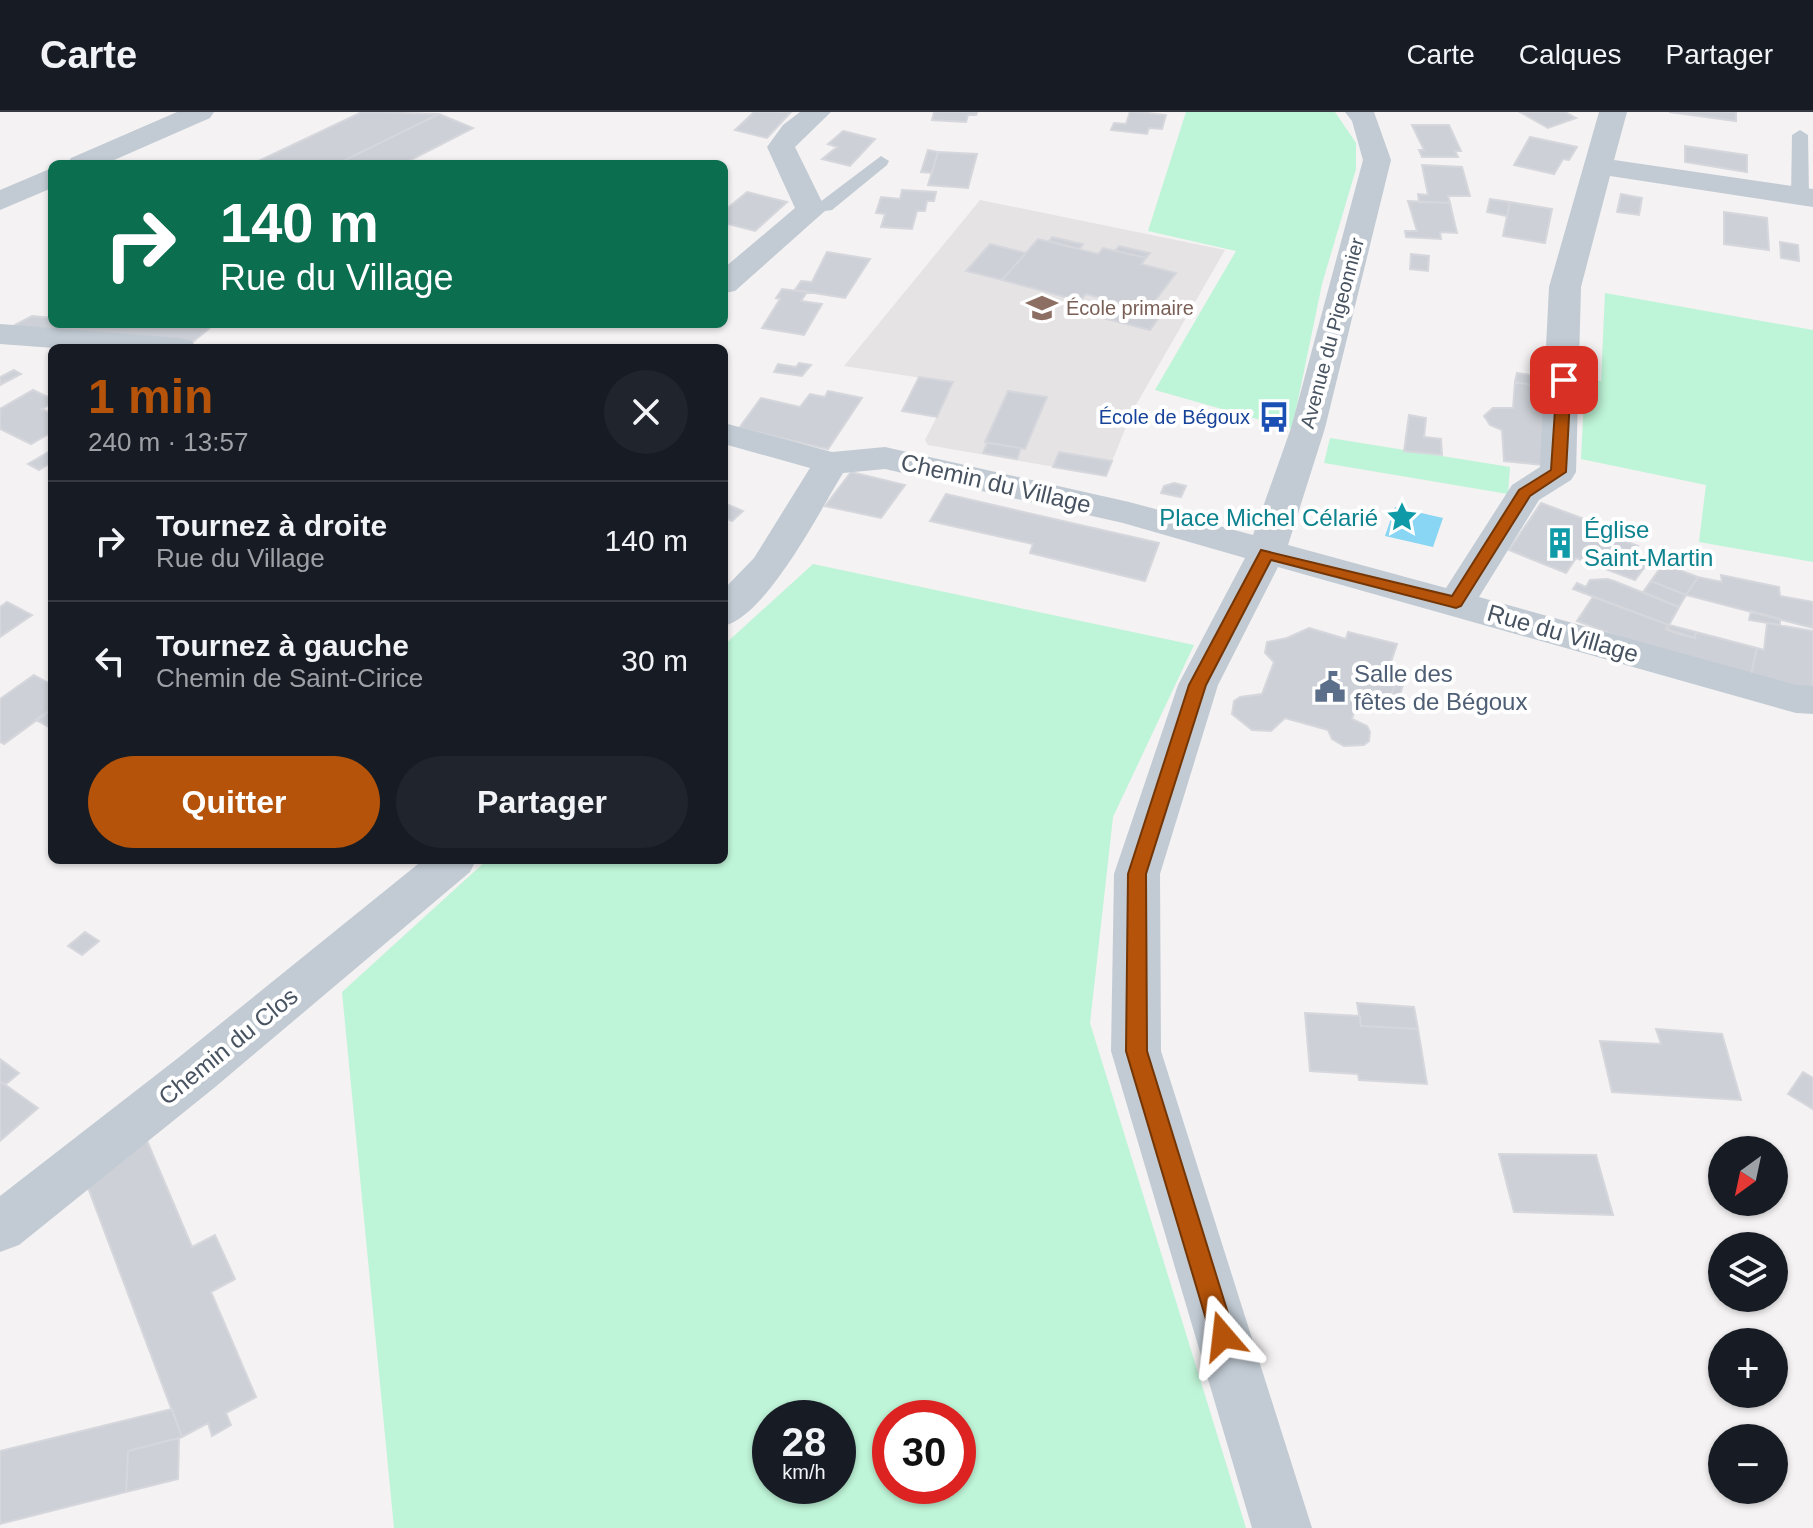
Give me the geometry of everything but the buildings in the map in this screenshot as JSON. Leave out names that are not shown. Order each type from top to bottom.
[{"type":"street","points":[[90,160],[200,112]]},
{"type":"street","points":[[728,281],[811,210],[781,147],[793,131],[817,112]]},
{"type":"street","name":"Avenue du Pigeonnier","points":[[1282,1528],[1136,1051],[1137,874],[1198,685],[1266,553],[1308,428],[1377,160],[1365,119],[1359,112]]},
{"type":"street","points":[[1456,603],[1525,493],[1558,472],[1565,287],[1613,112]]},
{"type":"street","points":[[1598,166],[1806,197]]},
{"type":"street","points":[[0,201],[48,179]]},
{"type":"street","points":[[0,334],[129,344]]},
{"type":"street","name":"Chemin du Village","points":[[728,434],[831,463],[885,458],[1129,513],[1266,553]]},
{"type":"street","points":[[728,609],[768,566],[831,463]]},
{"type":"street","name":"Rue du Village","points":[[1266,553],[1796,699],[1813,700]]},
{"type":"street","name":"Chemin du Clos","points":[[0,1228],[196,1073],[449,864]]},
{"type":"lane","points":[[1800,135],[1806,197]]},
{"type":"lane","points":[[811,210],[826,206],[881,161]]},
{"type":"shaded area","name":"École primaire","points":[[980,200],[1225,250],[1133,410],[1106,476],[928,445],[925,440],[954,383],[844,366]]},
{"type":"green space","points":[[1186,112],[1335,112],[1356,143],[1356,169],[1322,284],[1292,429],[1155,390],[1236,251],[1148,231]]},
{"type":"green space","points":[[1605,293],[1813,330],[1813,562],[1699,542],[1706,485],[1581,459],[1585,379],[1601,381]]},
{"type":"green space","points":[[1330,438],[1510,467],[1508,494],[1324,463]]},
{"type":"green space","points":[[813,564],[1194,645],[1113,817],[1090,1023],[1246,1528],[394,1528],[342,992],[483,864],[728,864],[728,641]]},
{"type":"water","points":[[1395,507],[1443,518],[1433,547],[1385,536]]},
{"type":"place","name":"École primaire","points":[[1042,308]]},
{"type":"place","name":"École de Bégoux","points":[[1274,417]]},
{"type":"place","name":"Place Michel Célarié","points":[[1402,517]]},
{"type":"place","name":"Église Saint-Martin","points":[[1560,543]]},
{"type":"place","name":"Salle des fêtes de Bégoux","points":[[1330,687]]},
{"type":"route","points":[[1223,1336],[1136,1051],[1137,874],[1198,685],[1266,553],[1456,603],[1525,493],[1558,472],[1564,380]]}]
